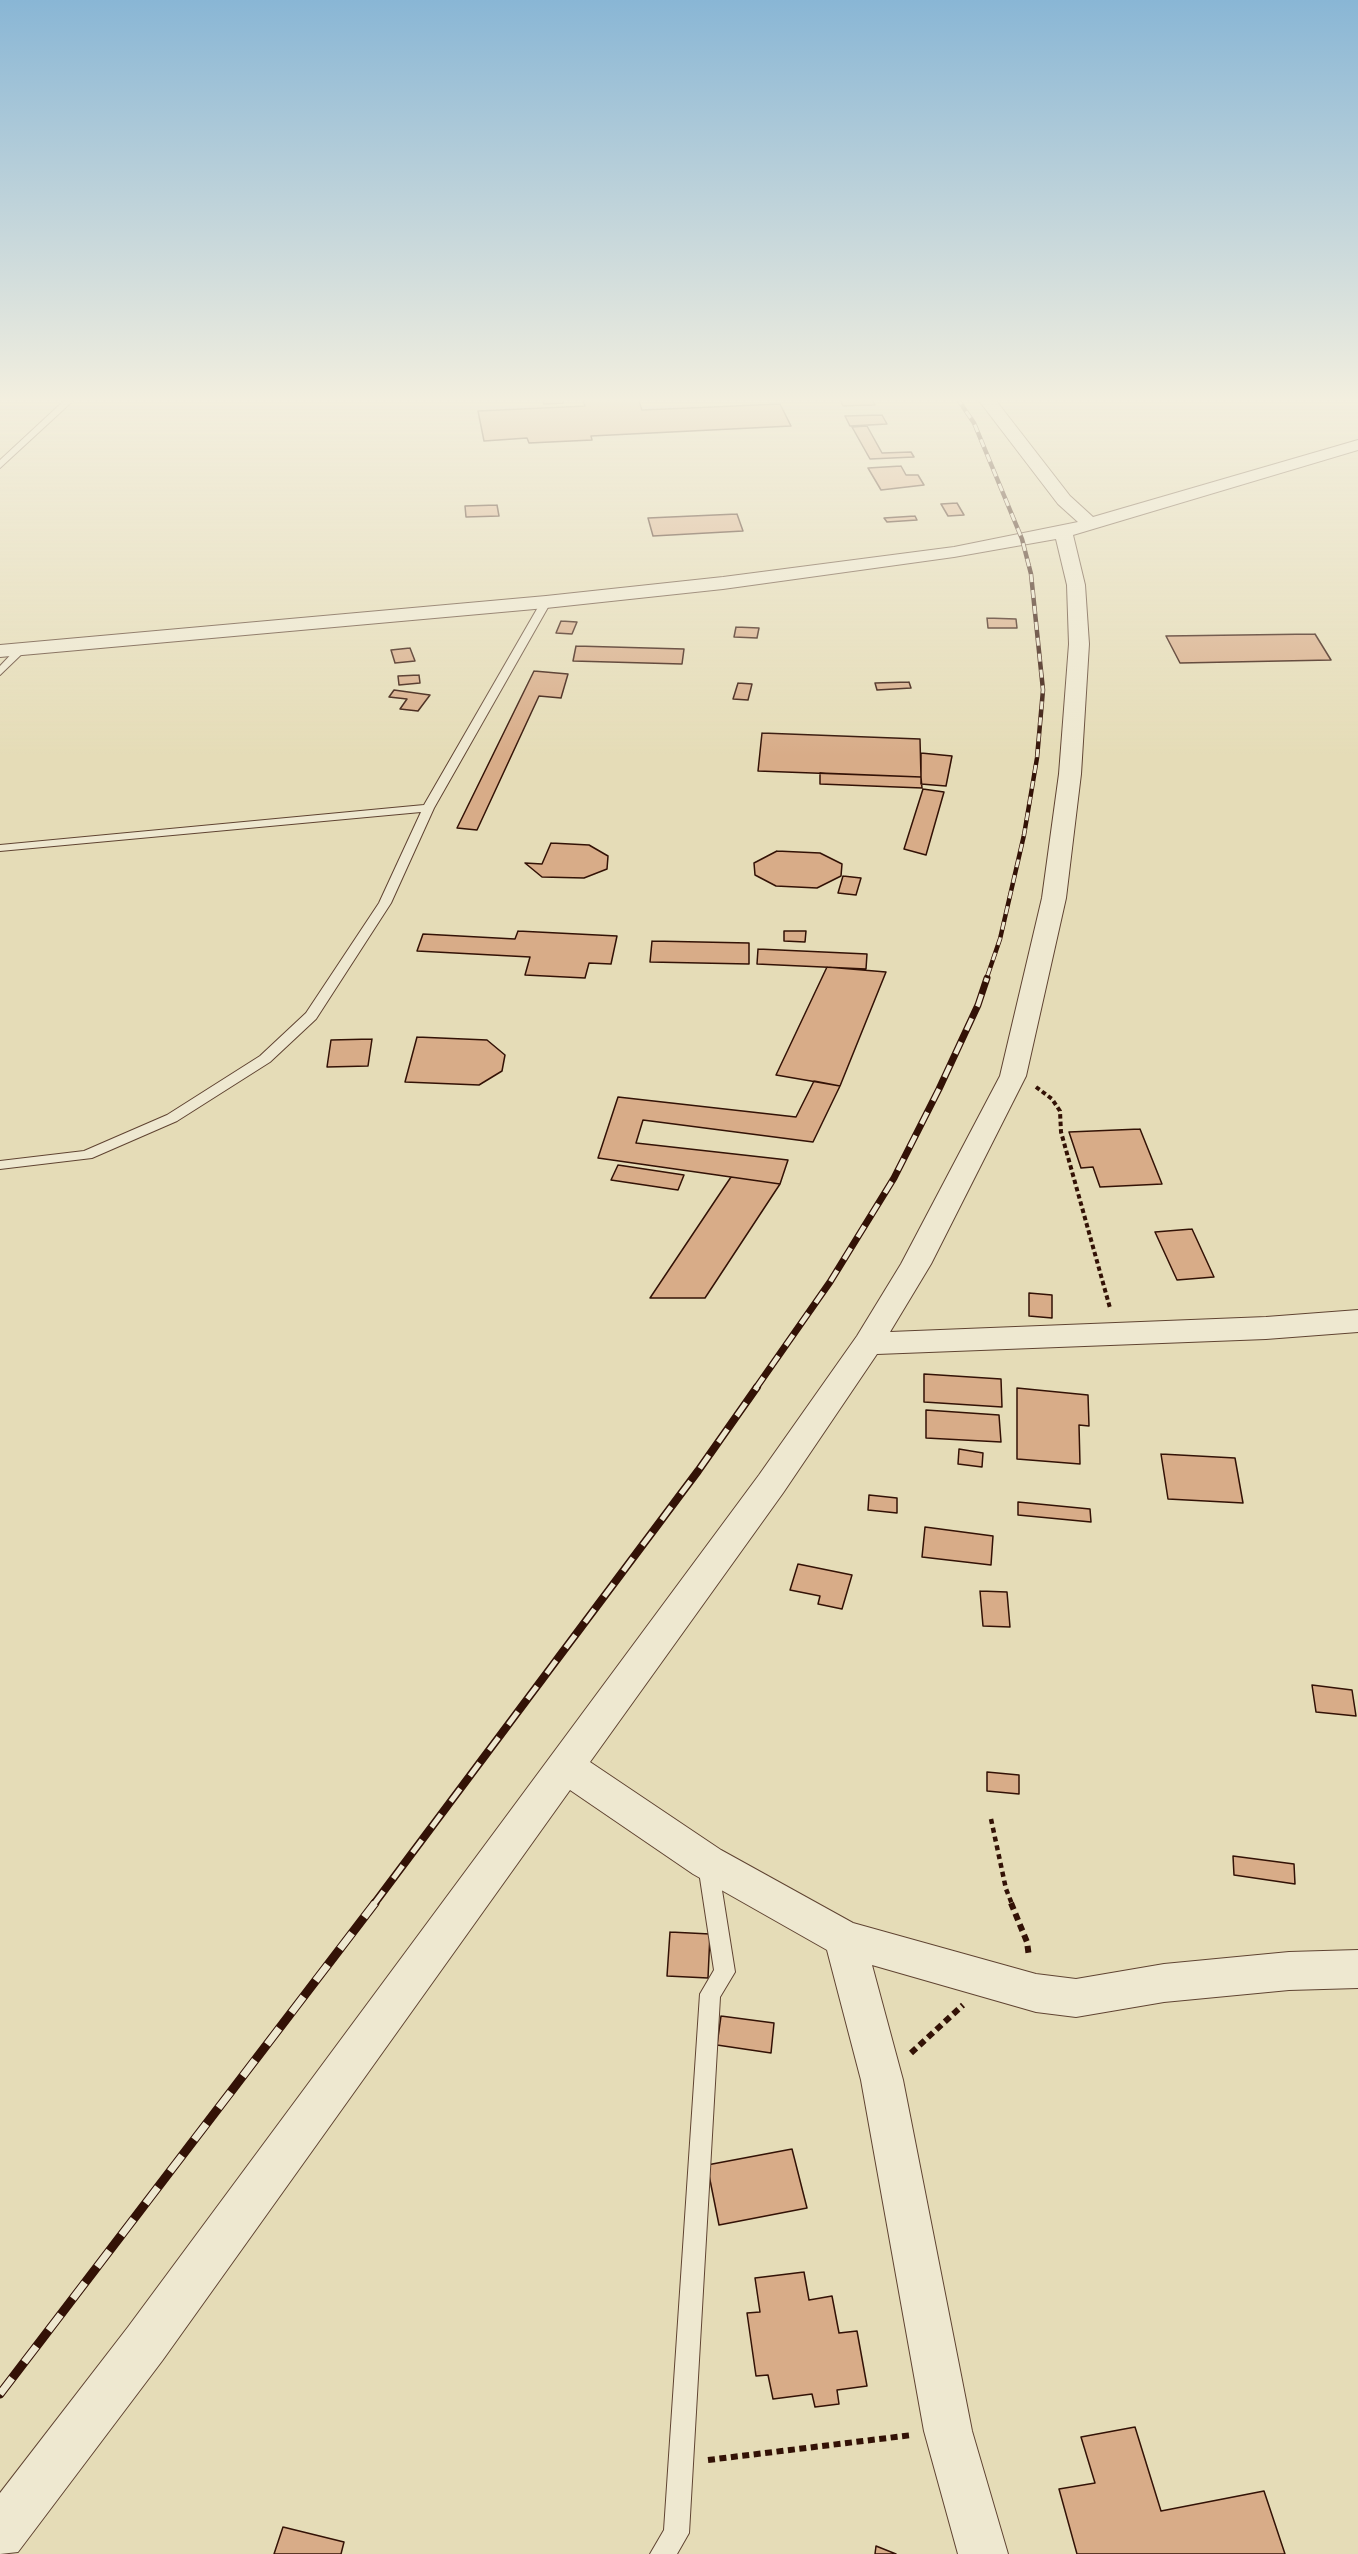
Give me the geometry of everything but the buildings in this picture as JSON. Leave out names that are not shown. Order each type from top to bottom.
[{"type":"street","points":[[0,2534],[159,2325],[565,1764],[771,1484],[868,1344],[916,1264],[1013,1076],[1054,898],[1070,774],[1079,644],[1076,585],[1077,528],[1072,517]]},
{"type":"street","points":[[0,651],[546,602],[857,566],[1077,528],[1114,517]]},
{"type":"street","points":[[868,1344],[1119,1335],[1358,1321]]},
{"type":"street","points":[[565,1764],[633,1814],[707,1862],[844,1939],[1036,1993],[1076,1998],[1176,1982],[1289,1971],[1358,1969]]},
{"type":"street","points":[[844,1939],[882,2080],[948,2431],[983,2554]]},
{"type":"lane","points":[[0,1165],[87,1155],[172,1118],[265,1059],[311,1016],[385,903],[428,808],[546,602]]},
{"type":"lane","points":[[0,672],[22,649]]},
{"type":"lane","points":[[0,848],[428,808]]},
{"type":"lane","points":[[663,2554],[676,2533],[710,1994],[725,1972],[707,1862]]},
{"type":"path","points":[[1013,1076],[1052,1099],[1060,1111],[1061,1132],[1083,1216],[1119,1335]]},
{"type":"path","points":[[991,1819],[1006,1889],[1027,1942],[1036,1993]]},
{"type":"path","points":[[882,2080],[991,1979]]},
{"type":"path","points":[[680,2463],[948,2431]]},
{"type":"railway","points":[[986,980],[1000,939],[1024,835],[1037,758],[1043,690],[1031,574],[1022,539],[1013,517]]},
{"type":"railway","points":[[756,1388],[830,1282],[894,1178],[939,1089],[978,1005],[987,978]]},
{"type":"railway","points":[[374,1904],[698,1471],[757,1387]]},
{"type":"railway","points":[[0,2394],[375,1903]]}]
